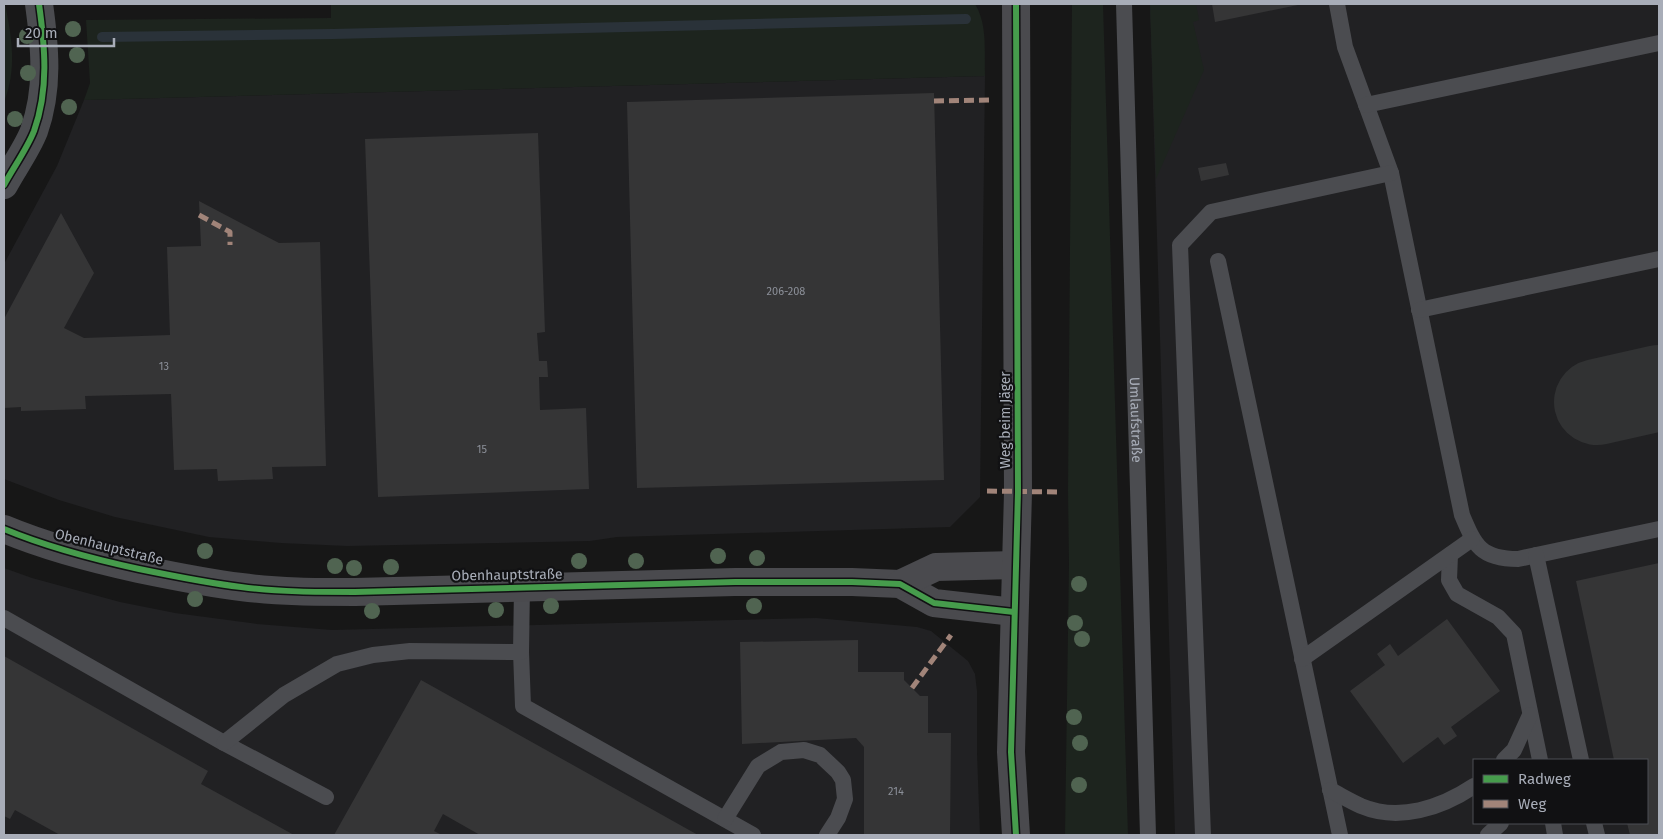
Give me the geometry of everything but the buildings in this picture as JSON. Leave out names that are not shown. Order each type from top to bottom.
[{"type":"street","points":[[4,185],[33,132],[41,106],[45,80],[44,37],[39,4]]},
{"type":"street","name":"Weg beim Jäger","points":[[1016,4],[1018,492],[1010,752],[1016,835]]},
{"type":"street","name":"Obenhauptstraße","points":[[4,529],[94,559],[179,577],[242,587],[310,592],[346,592],[745,582],[852,582],[900,584],[934,603],[1014,612]]},
{"type":"street","name":"Obenhauptstraße","points":[[900,584],[936,567],[1015,566]]},
{"type":"lane","name":"Umlaufstraße","points":[[1124,4],[1148,835]]},
{"type":"lane","points":[[1336,4],[1345,47],[1391,173],[1462,515],[1472,539],[1481,549],[1491,555],[1505,559],[1518,559],[1659,529]]},
{"type":"lane","points":[[1366,105],[1659,43]]},
{"type":"lane","points":[[1203,835],[1180,245],[1211,212],[1391,173]]},
{"type":"lane","points":[[1419,310],[1659,259]]},
{"type":"lane","points":[[1218,261],[1340,835]]},
{"type":"lane","points":[[1302,659],[1472,539]]},
{"type":"lane","points":[[1450,555],[1449,580],[1457,594],[1498,617],[1514,634],[1540,759]]},
{"type":"lane","points":[[1536,555],[1581,759]]},
{"type":"lane","points":[[522,587],[521,652],[523,706],[753,835]]},
{"type":"lane","points":[[4,618],[224,743],[326,797]]},
{"type":"lane","points":[[224,743],[284,695],[337,664],[373,655],[410,651],[521,652]]},
{"type":"lane","points":[[1505,759],[1514,750],[1530,715]]},
{"type":"lane","points":[[725,819],[758,766],[781,752],[804,750],[820,755],[838,772],[843,780],[845,799],[838,818],[826,835]]},
{"type":"lane","points":[[1330,790],[1362,806],[1396,814],[1428,809],[1460,796],[1473,787]]},
{"type":"lane","points":[[1488,835],[1501,824]]},
{"type":"shaded area","points":[[4,4],[10,29],[12,65],[11,78],[4,102]]},
{"type":"shaded area","points":[[331,4],[975,4],[984,30],[985,76],[84,100],[90,83],[86,20],[331,18]]},
{"type":"shaded area","points":[[1072,4],[1103,4],[1128,835],[1065,835],[1069,564]]},
{"type":"shaded area","points":[[1150,4],[1659,4],[1659,835],[1175,835]]},
{"type":"shaded area","points":[[1150,4],[1196,4],[1199,20],[1193,22],[1204,70],[1156,179]]},
{"type":"shaded area","points":[[985,76],[980,497],[950,527],[617,537],[590,541],[347,546],[281,543],[209,537],[115,517],[59,500],[4,479],[4,264],[57,166],[84,100]]},
{"type":"shaded area","points":[[4,568],[32,578],[120,602],[175,613],[257,624],[332,630],[816,618],[917,627],[931,631],[968,661],[975,674],[980,835],[4,835]]},
{"type":"waterway","points":[[102,37],[333,34],[966,19]]},
{"type":"taxiway","points":[[1597,402],[1659,388]]},
{"type":"marked path","points":[[934,101],[991,100]]},
{"type":"marked path","points":[[199,215],[230,232],[230,245]]},
{"type":"marked path","points":[[987,491],[1058,492]]},
{"type":"marked path","points":[[912,688],[951,635]]},
{"type":"cycle path","points":[[4,185],[24,152],[39,115],[44,84],[44,52],[39,4]]},
{"type":"cycle path","points":[[1016,4],[1018,492],[1011,752],[1016,835]]},
{"type":"cycle path","points":[[4,529],[87,557],[164,574],[270,590],[355,592],[735,582],[852,582],[900,584],[934,603],[1014,612]]}]
